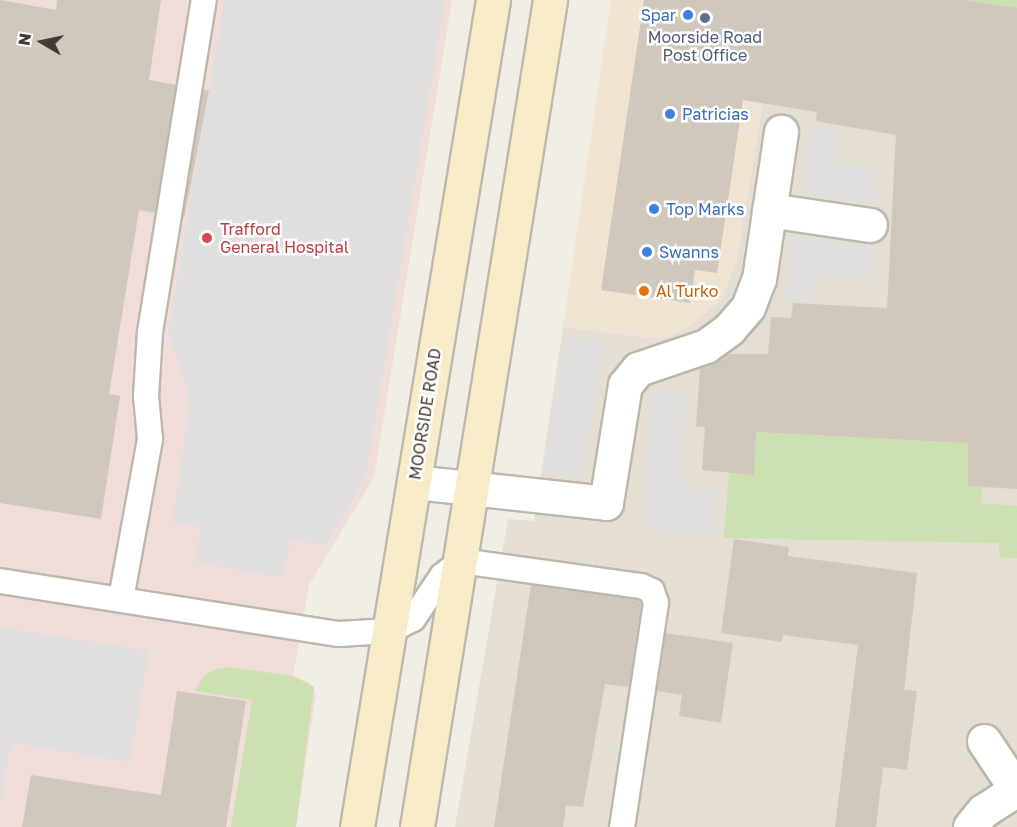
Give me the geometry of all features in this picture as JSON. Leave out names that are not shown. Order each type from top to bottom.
[{"type":"street","name":"MOORSIDE ROAD","points":[[357,827],[493,0]]},
{"type":"street","points":[[417,827],[550,0]]},
{"type":"street","points":[[414,482],[606,503],[625,386],[638,369],[706,346],[729,329],[748,307],[759,279],[781,132]]},
{"type":"street","points":[[769,210],[870,225]]},
{"type":"street","points":[[970,827],[983,811],[1017,789],[984,741]]},
{"type":"lane","points":[[121,599],[150,439],[146,396],[148,347],[164,229],[204,0]]},
{"type":"lane","points":[[0,581],[339,634],[389,631],[413,618],[442,576],[461,561],[641,586],[652,591],[656,603],[622,827]]},
{"type":"shaded area","name":"Trafford General Hospital","points":[[0,0],[452,0],[374,477],[309,585],[293,676],[310,683],[316,693],[296,827],[0,827]]},
{"type":"shaded area","points":[[224,0],[445,0],[366,476],[326,545],[291,540],[283,578],[196,562],[201,527],[172,523],[190,402],[168,331]]},
{"type":"shaded area","points":[[611,0],[780,0],[736,263],[721,300],[685,330],[662,339],[563,327]]},
{"type":"shaded area","points":[[780,0],[1017,0],[1017,827],[455,827],[508,519],[534,521],[563,327],[662,339],[721,300],[736,263]]},
{"type":"shaded area","points":[[810,126],[841,131],[836,163],[880,171],[875,205],[801,193]]},
{"type":"shaded area","points":[[792,235],[876,246],[872,281],[817,274],[813,303],[784,299]]},
{"type":"shaded area","points":[[566,335],[605,342],[581,478],[542,471]]},
{"type":"shaded area","points":[[652,390],[688,393],[682,487],[718,491],[714,534],[642,528]]},
{"type":"shaded area","points":[[0,627],[149,651],[130,762],[11,743],[0,806]]},
{"type":"green space","points":[[964,0],[1017,0],[1017,8]]},
{"type":"green space","points":[[756,432],[968,443],[968,486],[982,487],[981,503],[1017,506],[1017,558],[1001,558],[998,543],[724,538],[729,472],[754,475]]},
{"type":"green space","points":[[229,667],[293,676],[314,687],[296,827],[231,827],[252,700],[195,691],[202,678],[213,670]]},
{"type":"building","points":[[0,0],[56,10],[57,0],[161,0],[149,80],[176,85],[155,213],[139,210],[109,394],[120,396],[101,519],[0,503]]},
{"type":"building","points":[[644,0],[964,0],[1017,8],[1017,489],[968,486],[968,443],[756,432],[754,475],[702,470],[705,427],[696,426],[700,368],[727,354],[768,354],[771,317],[791,318],[793,303],[887,308],[896,135],[816,121],[817,112],[743,100],[717,273],[695,270],[690,303],[601,290]]},
{"type":"building","points":[[204,90],[209,91],[184,218],[179,217]]},
{"type":"building","points":[[734,539],[789,547],[788,556],[917,573],[904,690],[917,691],[907,770],[883,767],[876,827],[835,827],[858,645],[783,635],[782,642],[721,633]]},
{"type":"building","points":[[531,585],[637,600],[641,604],[629,687],[605,684],[583,807],[566,805],[563,827],[494,827]]},
{"type":"building","points":[[666,633],[733,643],[721,723],[679,716],[682,695],[657,691]]},
{"type":"building","points":[[177,691],[246,701],[226,827],[22,827],[31,775],[161,795]]},
{"type":"place","name":"Spar","points":[[688,15]]},
{"type":"place","name":"Moorside Road Post Office","points":[[705,18]]},
{"type":"place","name":"Patricias","points":[[670,114]]},
{"type":"place","name":"Top Marks","points":[[654,209]]},
{"type":"place","name":"Trafford General Hospital","points":[[207,238]]},
{"type":"place","name":"Swanns","points":[[647,252]]},
{"type":"place","name":"Al Turko","points":[[644,291]]}]
